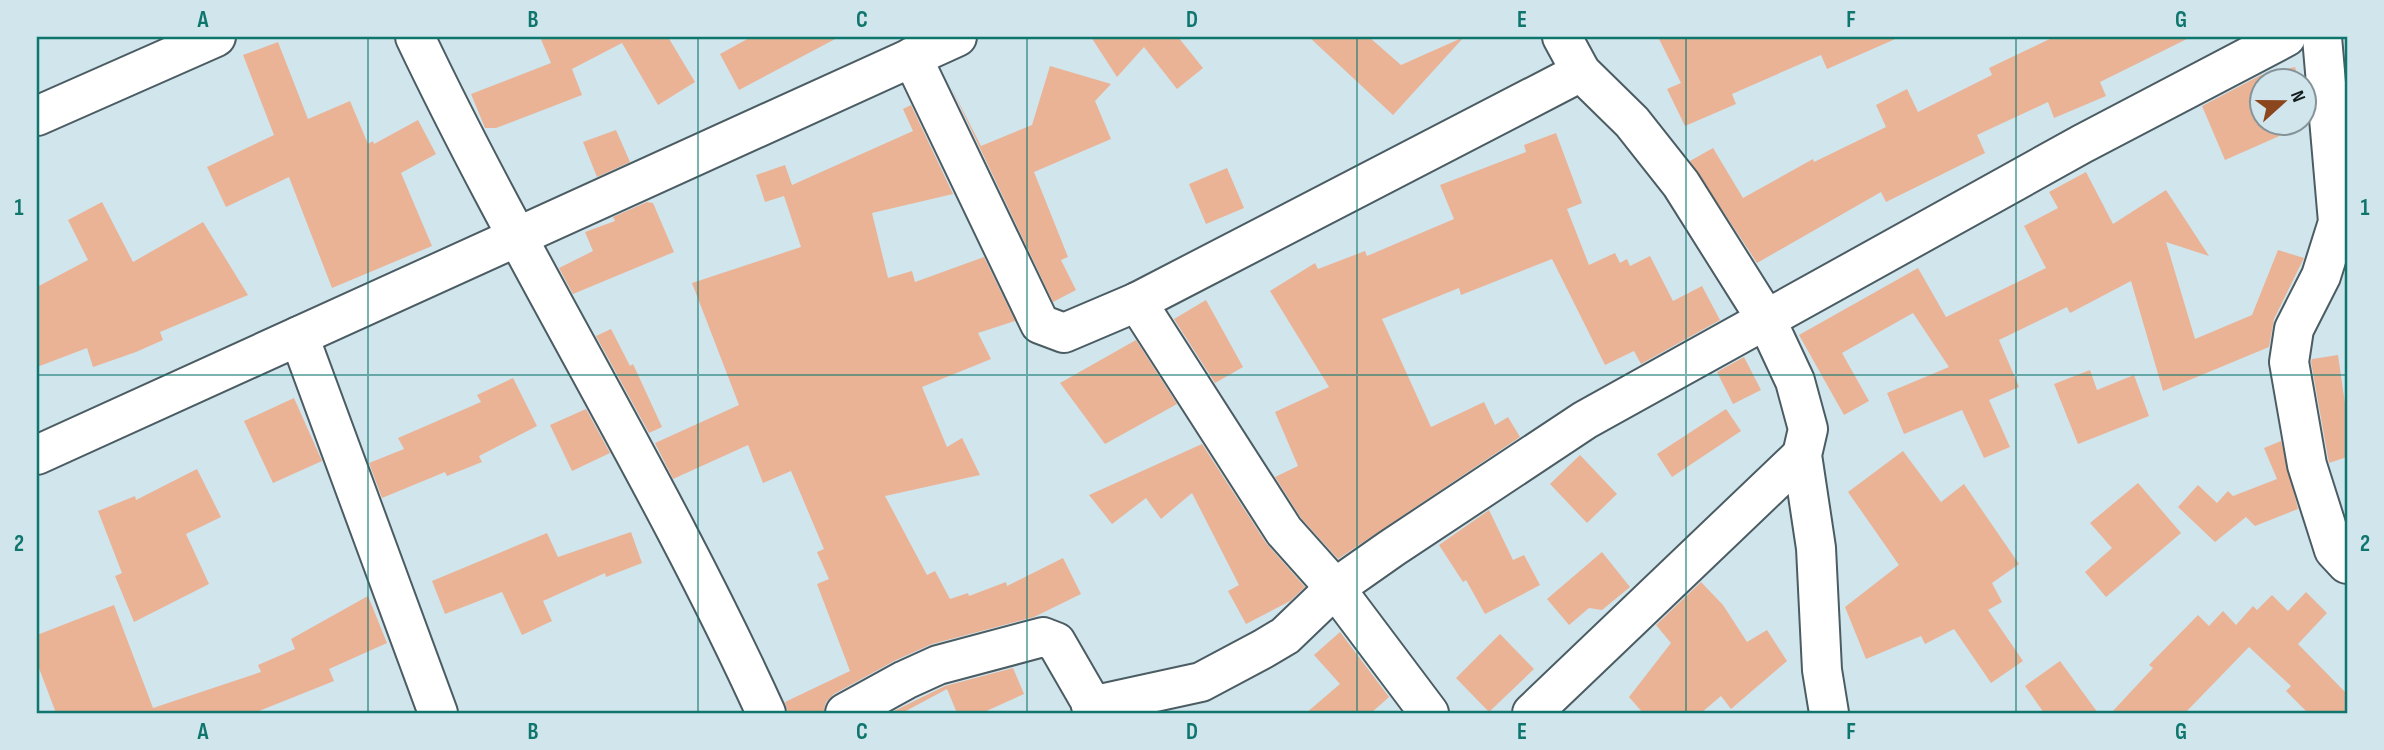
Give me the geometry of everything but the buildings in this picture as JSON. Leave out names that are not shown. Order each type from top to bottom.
[{"type":"street","points":[[37,116],[216,37]]},
{"type":"street","points":[[415,37],[515,238],[720,612],[766,713]]},
{"type":"street","points":[[37,455],[957,37]]},
{"type":"street","points":[[1562,37],[1581,72],[1632,122],[1681,184],[1766,319],[1795,381],[1808,429],[1802,455],[1816,548],[1822,670],[1829,713]]},
{"type":"street","points":[[845,713],[905,680],[938,666],[1043,637],[1056,642],[1094,710],[1200,682],[1285,636],[1335,588],[1585,420],[2082,144],[2286,37]]},
{"type":"street","points":[[2322,37],[2338,222],[2321,276],[2294,329],[2289,362],[2307,465],[2334,550],[2347,564]]},
{"type":"street","points":[[912,57],[1040,324],[1064,333],[1137,302],[1581,72]]},
{"type":"street","points":[[1137,302],[1284,531],[1335,588],[1429,713]]},
{"type":"street","points":[[299,336],[438,713]]},
{"type":"street","points":[[1532,713],[1802,455]]}]
